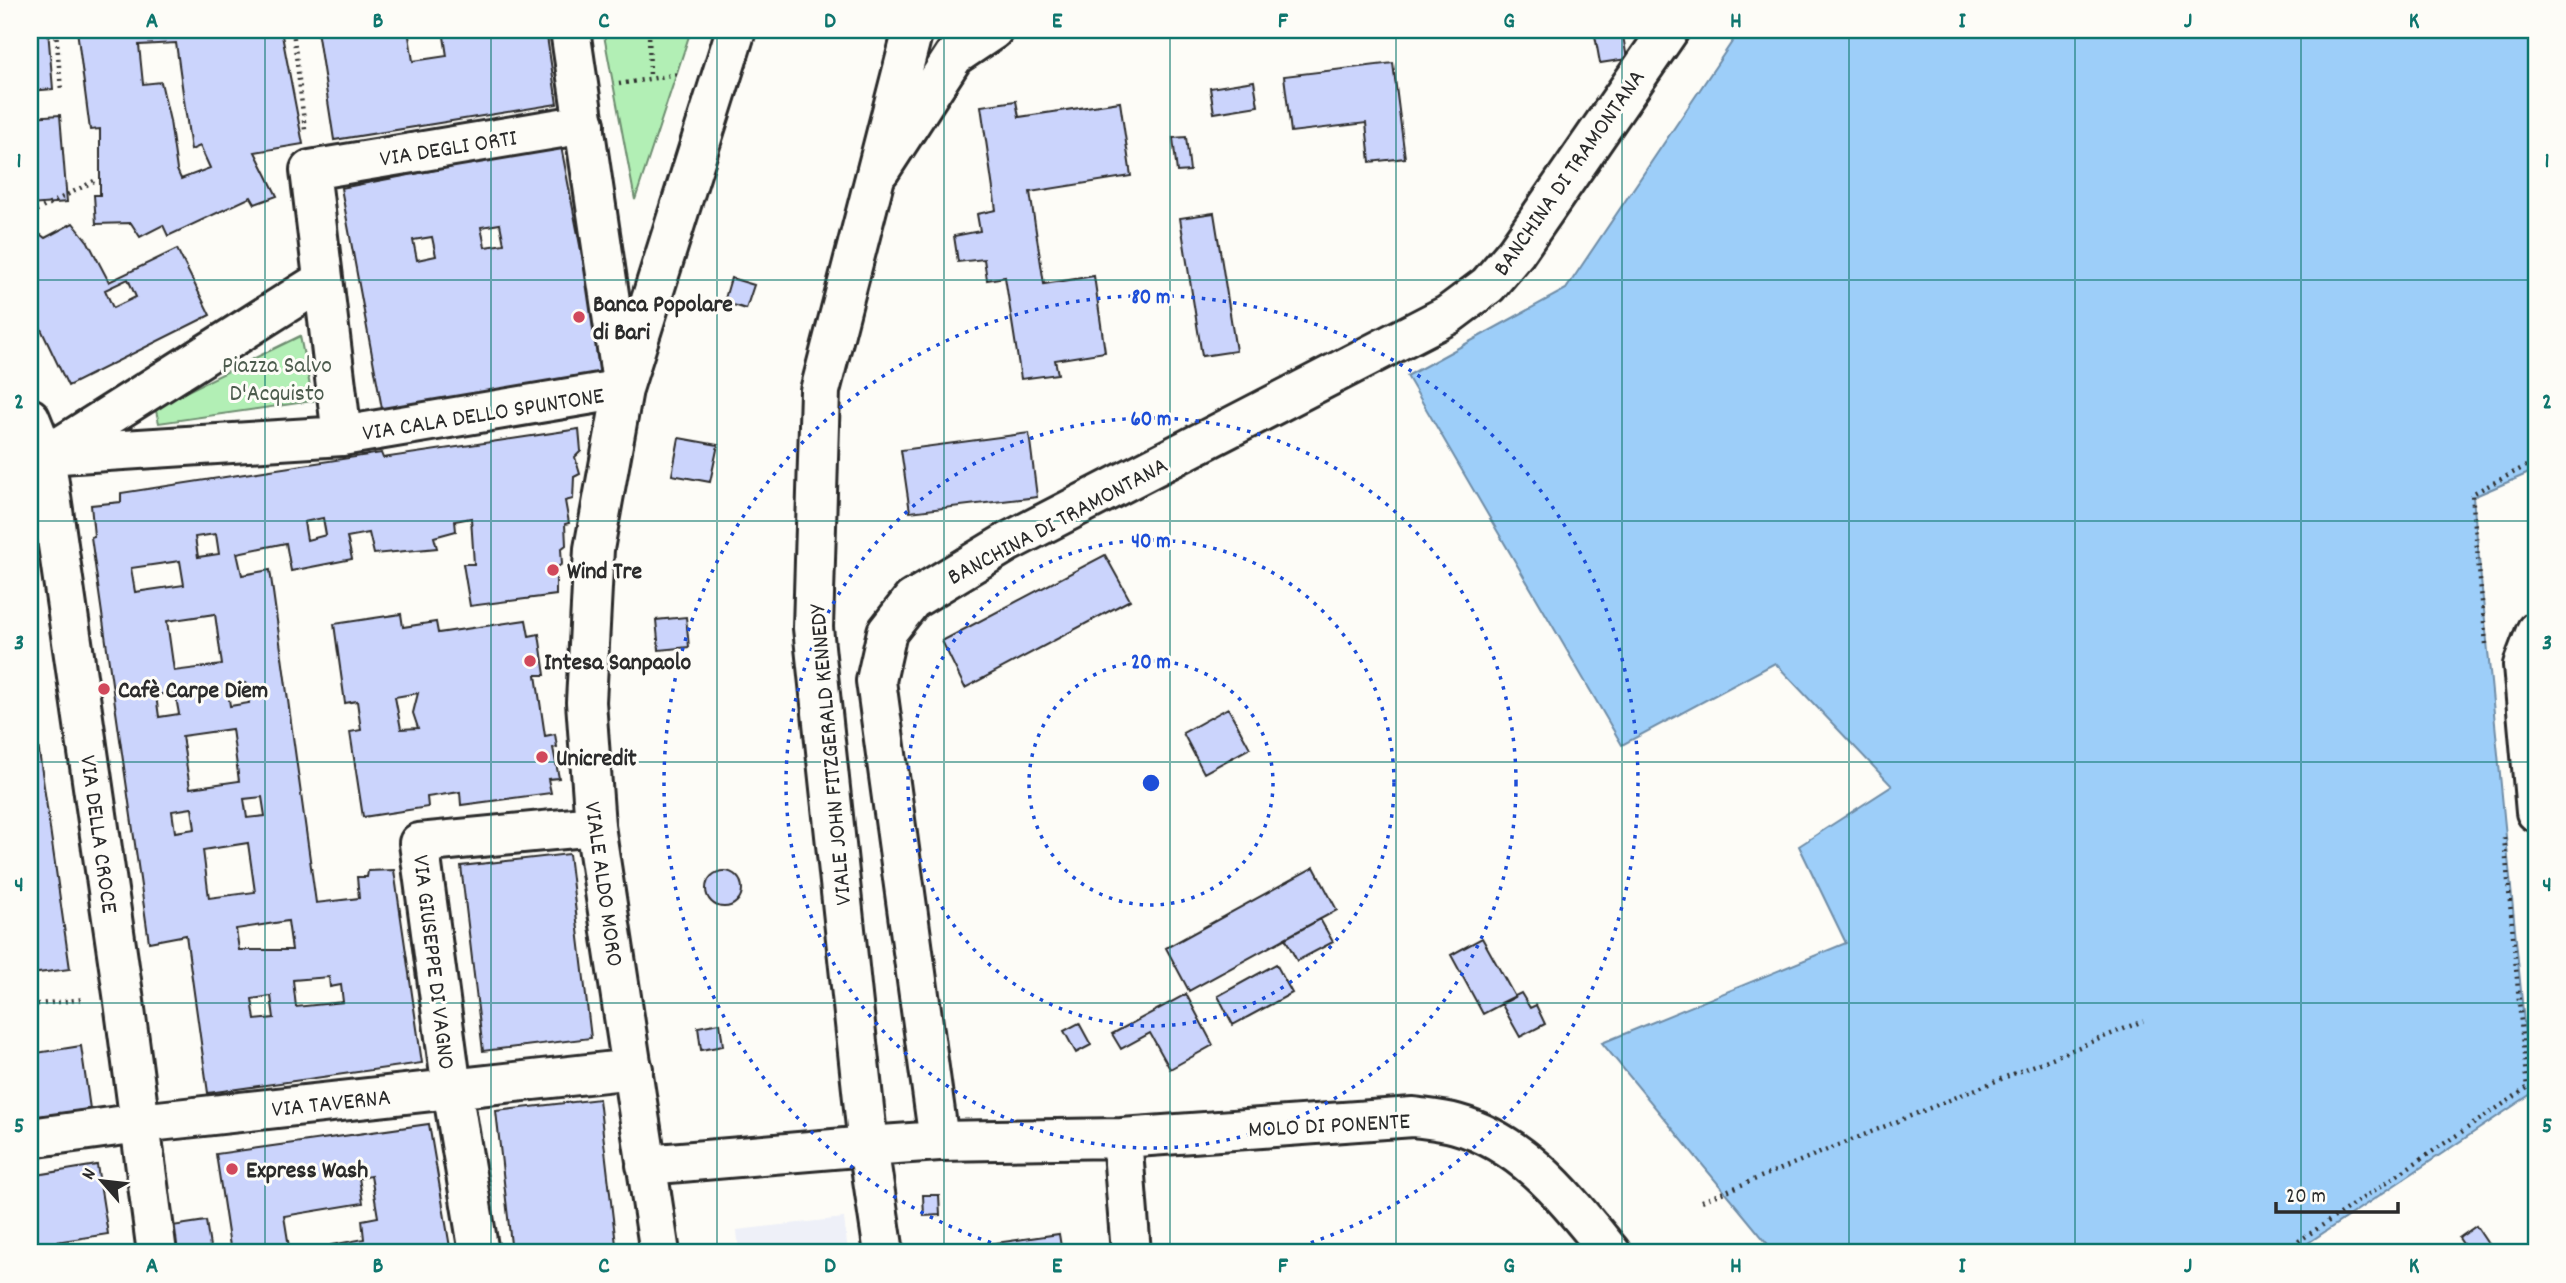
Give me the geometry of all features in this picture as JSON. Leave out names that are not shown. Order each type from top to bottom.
[{"type":"street","points":[[570,30],[623,389]]},
{"type":"street","points":[[623,389],[736,30]]},
{"type":"street","name":"VIALE JOHN FITZGERALD KENNEDY","points":[[884,1253],[868,1146],[813,628],[820,391],[913,30]]},
{"type":"street","points":[[875,177],[954,56],[993,30]]},
{"type":"street","name":"BANCHINA DI TRAMONTANA","points":[[939,1141],[876,681],[887,632],[912,600],[1008,542],[1448,315],[1488,285],[1516,252],[1669,30]]},
{"type":"street","name":"VIA DEGLI ORTI","points":[[310,170],[583,107]]},
{"type":"street","points":[[45,456],[342,436],[310,170]]},
{"type":"street","points":[[45,456],[323,280]]},
{"type":"street","name":"VIA CALA DELLO SPUNTONE","points":[[342,436],[623,389]]},
{"type":"street","name":"VIALE ALDO MORO","points":[[623,389],[594,549],[586,702],[595,826],[660,1253]]},
{"type":"street","name":"VIA DELLA CROCE","points":[[30,418],[45,456],[123,994],[157,1253]]},
{"type":"street","points":[[2520,818],[2524,665],[2536,631]]},
{"type":"street","name":"VIA GIUSEPPE DI VAGNO","points":[[479,1253],[452,1089],[419,843],[595,826]]},
{"type":"street","name":"VIA TAVERNA","points":[[30,1138],[633,1069]]},
{"type":"street","name":"MOLO DI PONENTE","points":[[646,1165],[939,1141],[1122,1138],[1413,1117],[1456,1124],[1498,1141],[1534,1166],[1567,1199],[1611,1253]]},
{"type":"street","points":[[1122,1138],[1130,1253]]},
{"type":"path","points":[[56,30],[61,90]]},
{"type":"path","points":[[293,30],[310,170]]},
{"type":"path","points":[[649,30],[650,79]]},
{"type":"path","points":[[583,107],[650,79],[724,67]]},
{"type":"path","points":[[30,215],[94,181]]},
{"type":"path","points":[[2486,646],[2472,494],[2536,461]]},
{"type":"path","points":[[2281,1253],[2527,1088],[2520,818]]},
{"type":"path","points":[[30,1005],[123,994]]},
{"type":"path","points":[[1702,1201],[2143,1021]]},
{"type":"shaded area","points":[[844,1218],[848,1253],[739,1253],[737,1230]]},
{"type":"green space","points":[[603,30],[691,30],[635,200]]},
{"type":"green space","name":"Piazza Salvo D'Acquisto","points":[[300,336],[313,401],[159,423],[155,407]]},
{"type":"water","points":[[1740,30],[2536,30],[2536,470],[2473,497],[2531,1094],[2302,1247],[2274,1253],[1775,1253],[1602,1043],[1846,943],[1799,846],[1892,786],[1775,663],[1622,745],[1407,376],[1566,289]]},
{"type":"building","points":[[30,30],[48,30],[53,89],[30,91]]},
{"type":"building","points":[[77,30],[281,30],[303,144],[255,152],[277,196],[255,204],[251,197],[168,236],[163,225],[140,237],[131,223],[96,224],[94,195],[100,195],[100,129],[90,130]],"holes":[[[176,43],[191,150],[200,146],[210,168],[181,179],[177,170],[161,82],[143,84],[139,45]]]},
{"type":"building","points":[[317,30],[408,30],[413,61],[447,56],[443,30],[546,30],[557,104],[334,140]]},
{"type":"building","points":[[1594,30],[1622,30],[1627,59],[1600,63]]},
{"type":"building","points":[[1393,63],[1405,158],[1370,162],[1366,123],[1291,132],[1284,76]]},
{"type":"building","points":[[1254,81],[1258,106],[1214,113],[1210,88]]},
{"type":"building","points":[[1016,101],[1019,117],[1120,102],[1131,176],[1030,192],[1044,284],[1094,276],[1105,352],[1055,360],[1058,374],[1021,379],[1005,277],[987,280],[984,259],[958,262],[954,236],[980,231],[977,214],[996,210],[981,106]]},
{"type":"building","points":[[60,115],[67,202],[30,205],[30,117]]},
{"type":"building","points":[[1186,137],[1190,171],[1177,172],[1173,138]]},
{"type":"building","points":[[561,146],[604,371],[383,414],[341,188]],"holes":[[[500,224],[504,244],[485,247],[481,227]],[[432,237],[436,256],[417,260],[413,240]]]},
{"type":"building","points":[[1214,213],[1236,351],[1202,356],[1180,218]]},
{"type":"building","points":[[73,223],[88,242],[109,282],[177,249],[210,315],[68,386],[30,306],[30,241],[41,235],[45,238]],"holes":[[[128,279],[136,297],[113,308],[105,290]]]},
{"type":"building","points":[[731,278],[754,285],[746,309],[724,302]]},
{"type":"building","points":[[579,429],[581,451],[575,457],[580,474],[574,477],[573,499],[565,501],[569,523],[565,524],[566,545],[561,549],[562,564],[556,568],[556,595],[470,606],[463,564],[474,564],[471,518],[455,521],[456,531],[434,537],[437,548],[374,554],[369,533],[347,537],[352,559],[291,571],[286,543],[237,553],[242,575],[270,570],[316,903],[359,898],[357,877],[367,877],[368,871],[394,870],[422,1063],[208,1093],[186,935],[149,942],[91,537],[94,536],[91,505],[121,502],[121,493],[381,453],[383,458]],"holes":[[[323,518],[326,535],[307,540],[304,522]],[[216,534],[219,554],[198,557],[195,537]],[[180,561],[184,585],[135,592],[131,568]],[[215,614],[222,665],[174,671],[167,621]],[[246,683],[249,703],[230,706],[227,685]],[[175,692],[179,714],[159,717],[156,695]],[[232,729],[239,781],[190,788],[182,736]],[[262,797],[265,816],[247,818],[244,799]],[[192,808],[195,829],[175,832],[172,811]],[[248,843],[255,892],[209,898],[203,850]],[[288,921],[292,950],[239,950],[236,929]],[[329,977],[330,987],[341,985],[343,1002],[296,1007],[293,980]],[[271,996],[274,1018],[255,1020],[252,999]]]},
{"type":"building","points":[[1029,433],[1037,497],[910,512],[901,450]]},
{"type":"building","points":[[679,438],[718,445],[710,482],[672,475]]},
{"type":"building","points":[[1105,555],[1130,600],[965,688],[942,641]]},
{"type":"building","points":[[401,614],[403,627],[436,622],[438,633],[526,620],[529,636],[539,634],[545,675],[536,675],[545,736],[555,734],[557,747],[553,748],[559,778],[548,779],[551,793],[461,805],[460,792],[427,797],[428,807],[363,817],[350,732],[361,730],[357,701],[345,703],[334,624]],"holes":[[[418,693],[413,713],[418,728],[401,729],[395,697]]]},
{"type":"building","points":[[686,617],[689,647],[659,650],[656,620]]},
{"type":"building","points":[[30,688],[70,969],[30,974]]},
{"type":"building","points":[[1228,708],[1250,748],[1204,773],[1183,733]]},
{"type":"building","points":[[569,854],[591,1038],[483,1051],[461,866]]},
{"type":"building","points":[[1314,867],[1337,910],[1189,991],[1166,948]]},
{"type":"building","points":[[724,871],[737,876],[742,889],[737,902],[724,907],[711,902],[706,889],[711,876]]},
{"type":"building","points":[[1320,919],[1333,942],[1297,961],[1285,938]]},
{"type":"building","points":[[1482,938],[1515,997],[1483,1014],[1451,955]]},
{"type":"building","points":[[1276,964],[1292,993],[1233,1025],[1218,996]]},
{"type":"building","points":[[1521,993],[1530,1008],[1536,1005],[1545,1024],[1520,1037],[1501,1003]]},
{"type":"building","points":[[1186,994],[1213,1045],[1170,1069],[1150,1033],[1121,1049],[1112,1034]]},
{"type":"building","points":[[720,1023],[723,1046],[701,1050],[698,1027]]},
{"type":"building","points":[[1079,1023],[1091,1045],[1076,1053],[1064,1031]]},
{"type":"building","points":[[81,1046],[90,1109],[30,1118],[30,1054]]},
{"type":"building","points":[[599,1099],[617,1253],[512,1253],[496,1111]]},
{"type":"building","points":[[429,1124],[451,1253],[326,1253],[331,1252],[331,1245],[364,1239],[362,1220],[378,1217],[371,1176],[359,1178],[363,1203],[284,1216],[290,1253],[231,1253],[216,1154]]},
{"type":"building","points":[[97,1165],[108,1234],[30,1246],[30,1176]]},
{"type":"building","points":[[923,1195],[939,1195],[940,1215],[924,1216]]},
{"type":"building","points":[[206,1221],[211,1253],[176,1253],[172,1226]]},
{"type":"building","points":[[2476,1226],[2494,1253],[2469,1253],[2459,1238]]},
{"type":"building","points":[[1059,1234],[1062,1253],[925,1253]]},
{"type":"place","name":"Banca Popolare di Bari","points":[[579,317]]},
{"type":"place","name":"Wind Tre","points":[[553,570]]},
{"type":"place","name":"Intesa Sanpaolo","points":[[530,661]]},
{"type":"place","name":"Cafè Carpe Diem","points":[[104,689]]},
{"type":"place","name":"Unicredit","points":[[542,757]]},
{"type":"place","name":"Express Wash","points":[[232,1169]]}]
